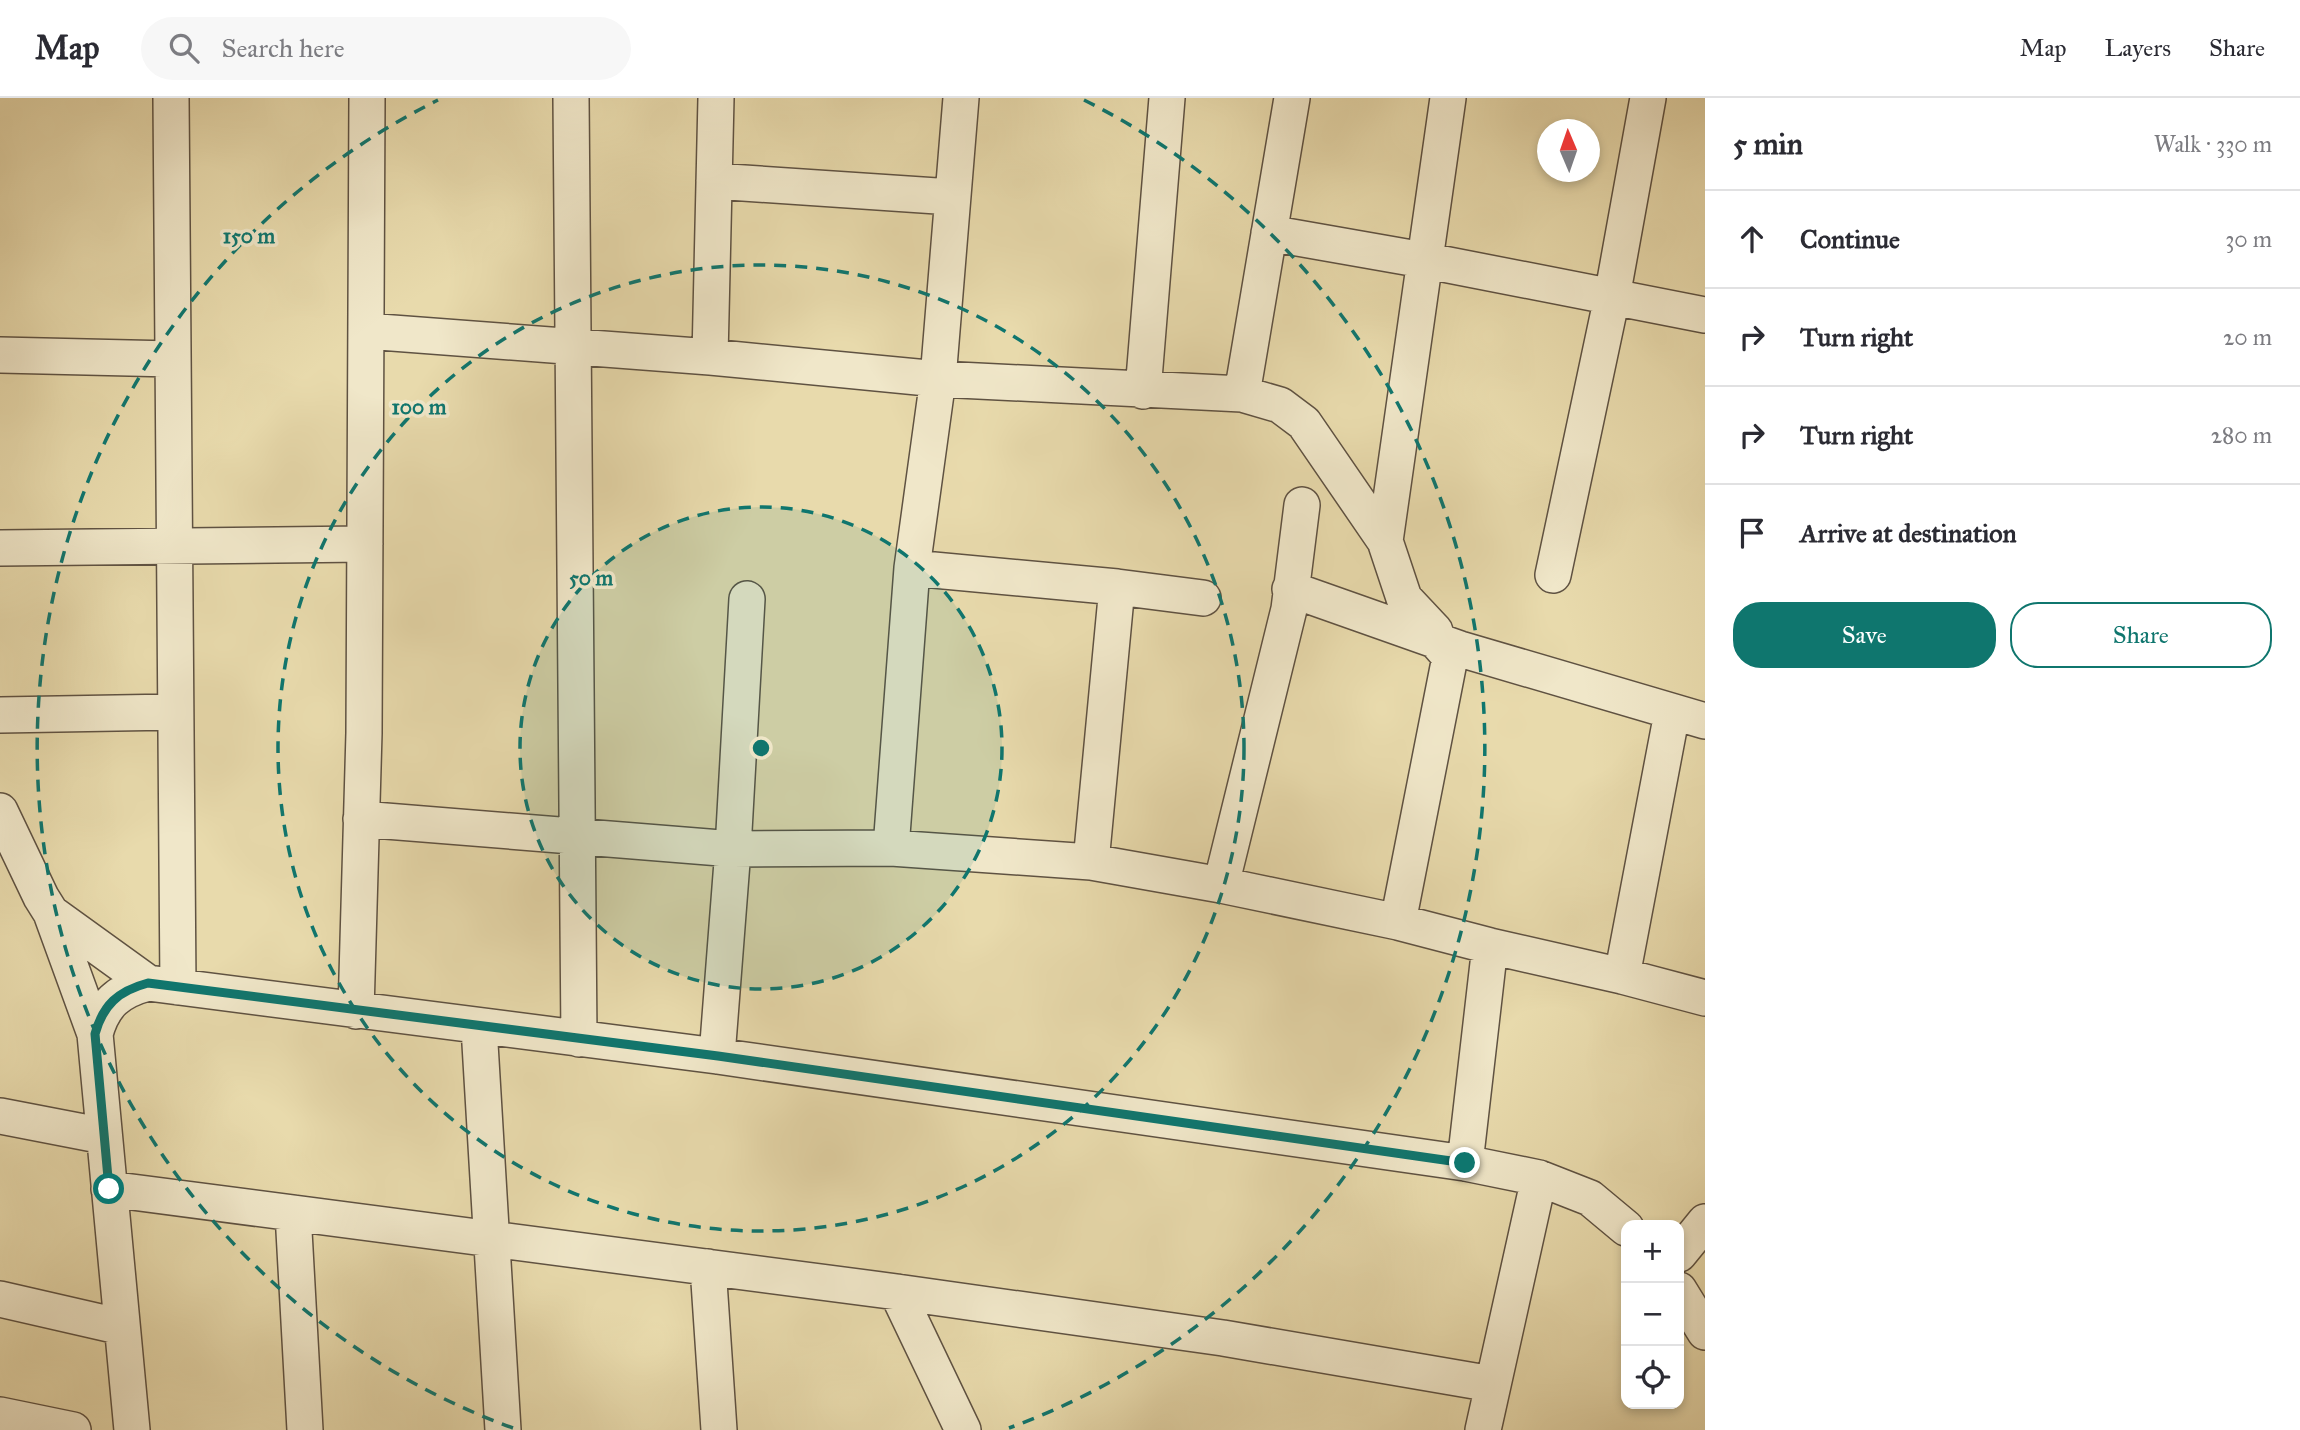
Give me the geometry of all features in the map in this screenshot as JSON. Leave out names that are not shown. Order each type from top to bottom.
[{"type":"street","points":[[163,985],[176,712],[171,98]]},
{"type":"street","points":[[356,1011],[364,733],[367,98]]},
{"type":"street","points":[[571,98],[579,1039]]},
{"type":"street","points":[[710,357],[716,98]]},
{"type":"street","points":[[891,848],[912,568],[938,379],[961,98]]},
{"type":"street","points":[[1143,391],[1167,98]]},
{"type":"street","points":[[1242,394],[1292,98]]},
{"type":"street","points":[[1385,541],[1448,98]]},
{"type":"street","points":[[1553,575],[1612,297],[1648,98]]},
{"type":"street","points":[[714,181],[953,197]]},
{"type":"street","points":[[1269,233],[1705,315]]},
{"type":"street","points":[[366,331],[710,357],[938,379],[1242,394],[1280,405],[1304,423],[1385,541],[1404,598],[1435,631],[1437,642],[1447,651],[1450,663],[1398,922]]},
{"type":"street","points":[[0,355],[173,359]]},
{"type":"street","points":[[1221,885],[1289,609],[1303,505]]},
{"type":"street","points":[[0,548],[365,544]]},
{"type":"street","points":[[912,568],[1117,587],[1203,598]]},
{"type":"street","points":[[1091,862],[1117,587]]},
{"type":"street","points":[[1290,589],[1437,642],[1705,721]]},
{"type":"street","points":[[718,1056],[747,599]]},
{"type":"street","points":[[0,715],[176,712]]},
{"type":"street","points":[[1622,976],[1672,713]]},
{"type":"street","points":[[361,819],[733,849],[891,848],[1091,862],[1221,885],[1398,922],[1705,998]]},
{"type":"street","points":[[2,820],[51,913],[95,1034],[132,1430]]},
{"type":"street","points":[[51,913],[163,985]]},
{"type":"street","points":[[1465,1163],[1490,946]]},
{"type":"street","points":[[95,1034],[100,1015],[114,999],[131,987],[163,985],[718,1056],[1465,1163],[1539,1178],[1590,1198],[1621,1224]]},
{"type":"street","points":[[478,1027],[503,1430]]},
{"type":"street","points":[[0,1116],[104,1136]]},
{"type":"street","points":[[1483,1430],[1539,1178]]},
{"type":"street","points":[[109,1189],[897,1292],[1223,1338],[1492,1384]]},
{"type":"street","points":[[293,1213],[306,1430]]},
{"type":"street","points":[[1684,1248],[1705,1222]]},
{"type":"street","points":[[708,1268],[719,1430]]},
{"type":"street","points":[[897,1292],[963,1430]]},
{"type":"street","points":[[1684,1298],[1705,1332]]},
{"type":"street","points":[[0,1299],[122,1328]]},
{"type":"street","points":[[0,1415],[73,1430]]},
{"type":"route","points":[[109,1189],[95,1034],[100,1015],[114,999],[131,987],[148,983],[718,1056],[1465,1163]]}]
